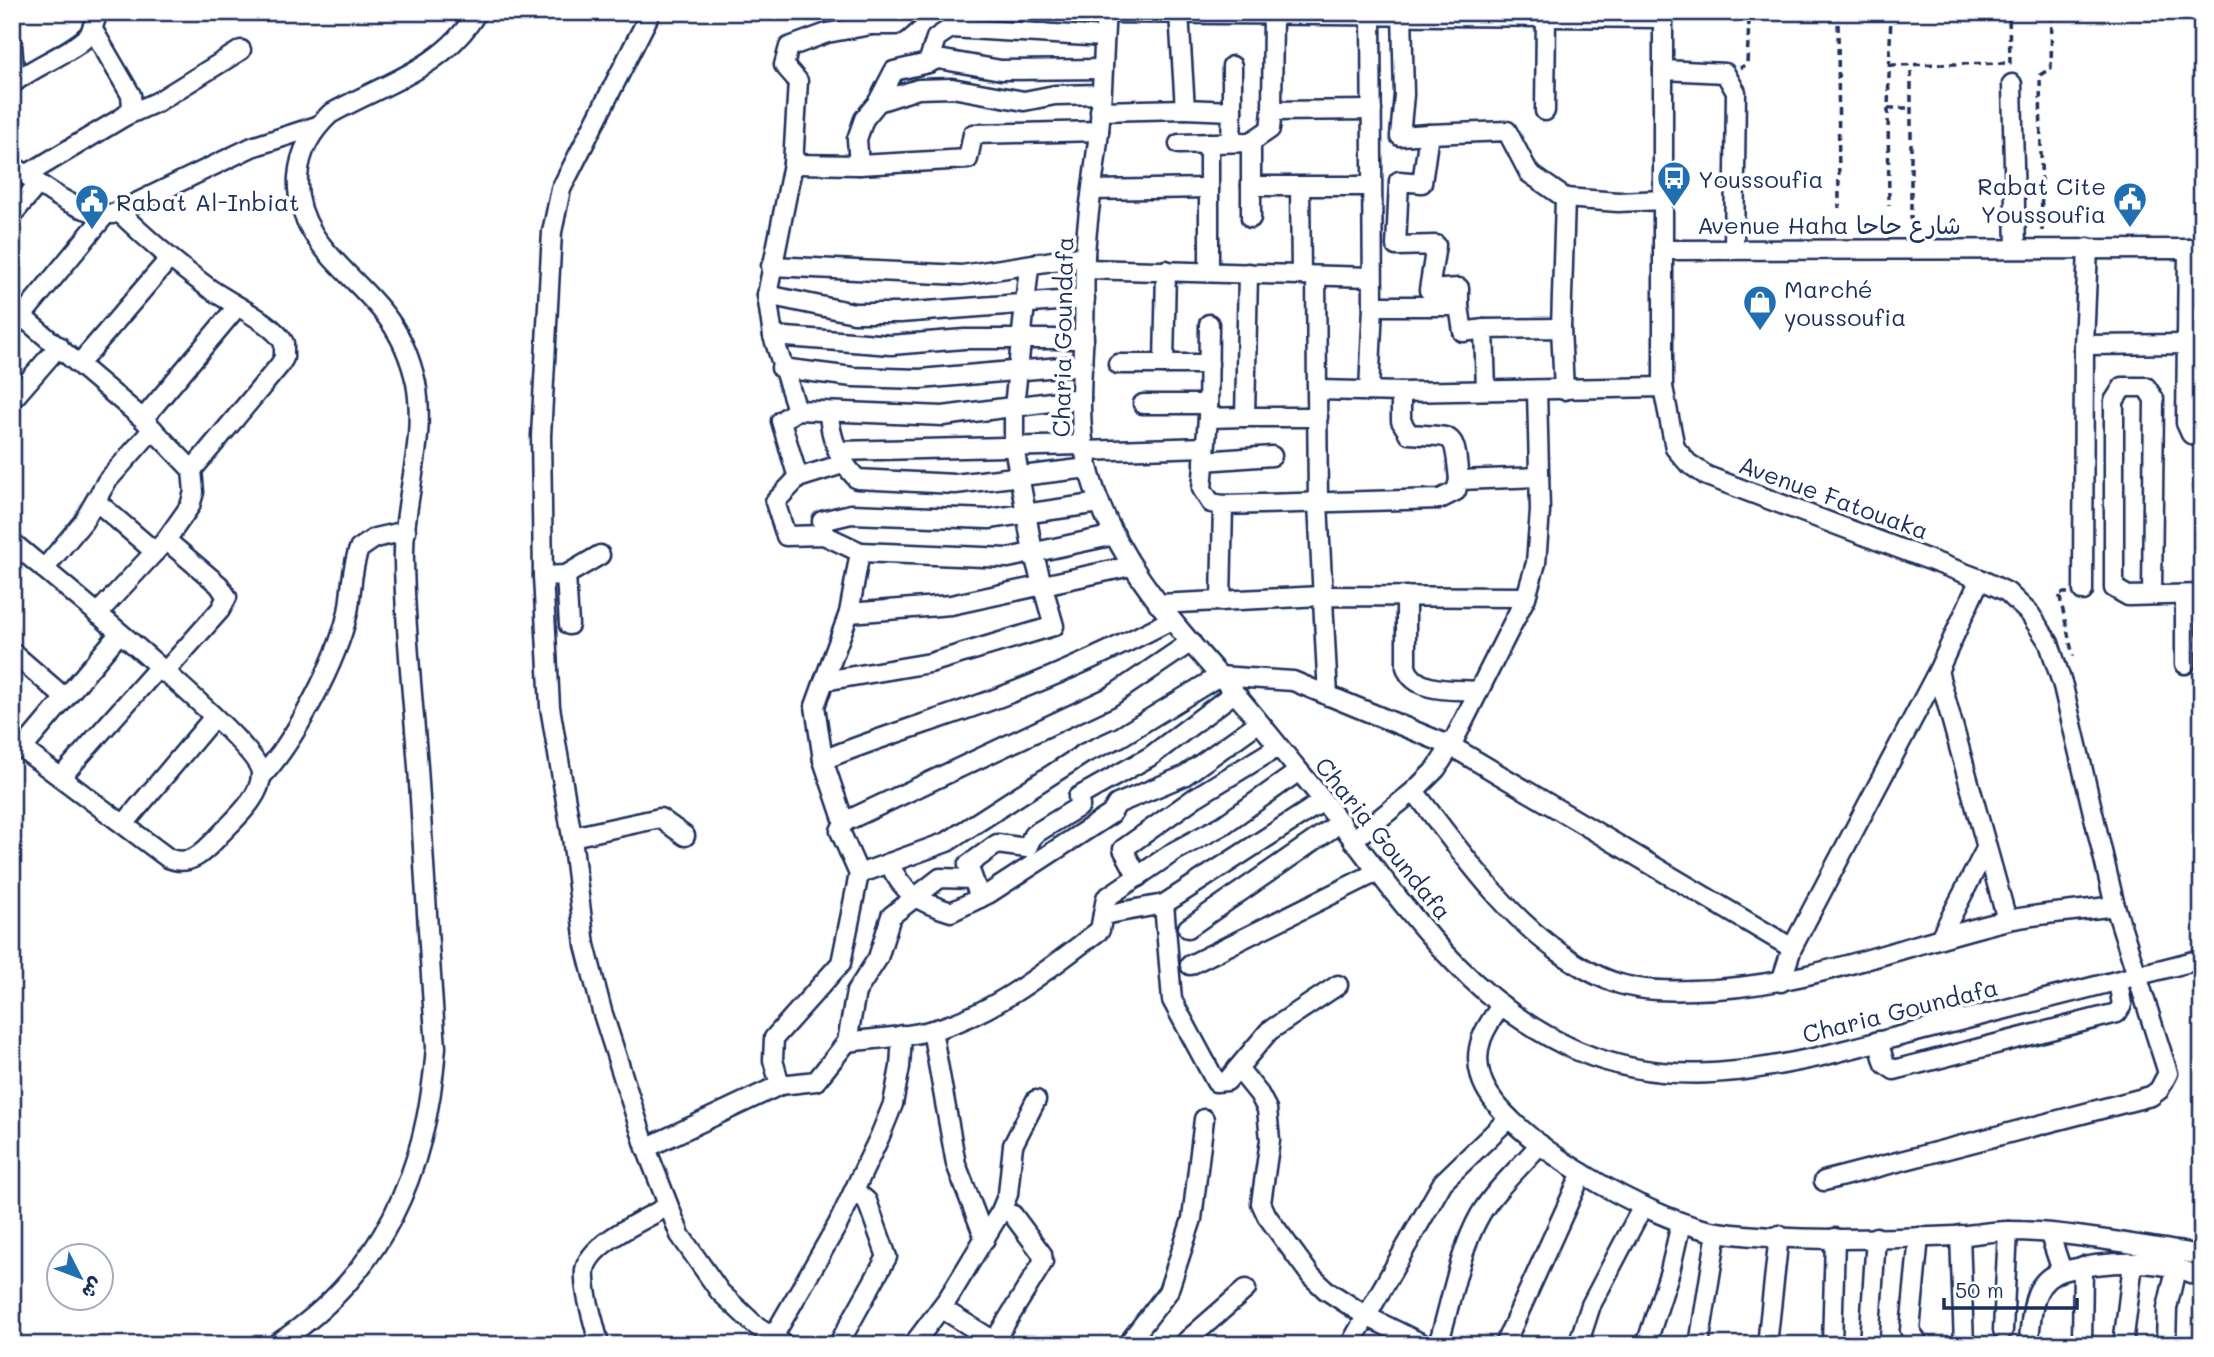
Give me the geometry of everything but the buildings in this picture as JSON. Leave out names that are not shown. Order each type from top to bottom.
[{"type":"street","points":[[275,1345],[315,1316],[338,1293],[364,1265],[394,1217],[413,1175],[433,1087],[436,1047],[404,579],[406,531],[418,443],[419,413],[415,382],[407,355],[390,321],[322,246],[302,210],[298,183],[299,162],[317,126],[330,114],[412,75],[432,62],[448,49],[477,12]]},
{"type":"street","points":[[652,12],[561,189],[552,232],[541,436],[543,576],[550,707],[572,837],[585,945],[602,1011],[646,1148],[680,1235],[720,1292],[754,1325],[779,1341],[855,1190],[893,1104],[902,1035]]},
{"type":"street","points":[[797,410],[772,336],[767,295],[793,164],[798,81],[784,65],[789,47],[873,19],[896,25],[911,12]]},
{"type":"street","points":[[1106,13],[1663,15]]},
{"type":"street","name":"Charia Goundafa","points":[[1106,13],[1099,131],[1086,263],[1081,398],[1085,455],[1100,503],[1131,566],[1158,604],[1341,822],[1377,872],[1461,967],[1502,1005],[1546,1035],[1609,1063],[1651,1072],[1703,1076],[1755,1071],[2202,959]]},
{"type":"street","points":[[1179,13],[1185,109]]},
{"type":"street","points":[[1180,144],[1251,142],[1270,129],[1273,13]]},
{"type":"street","points":[[1402,13],[1404,95],[1400,136],[1507,131],[1530,173],[1565,198],[1618,202],[1663,200]]},
{"type":"street","points":[[1545,111],[1546,15]]},
{"type":"street","name":"Avenue Fatouaka","points":[[1663,15],[1663,387],[1675,448],[1688,463],[1707,476],[1980,579],[2007,592],[2030,614],[2049,643],[2055,660],[2115,906],[2168,1073],[2160,1090],[2151,1096],[1824,1181]]},
{"type":"street","points":[[1369,391],[1373,306],[1371,16]]},
{"type":"street","points":[[14,83],[36,66],[82,41],[95,18]]},
{"type":"street","points":[[95,18],[131,95],[132,107],[125,116]]},
{"type":"street","points":[[928,63],[936,38],[951,29],[1104,37]]},
{"type":"street","points":[[12,44],[14,83]]},
{"type":"street","points":[[12,215],[26,175],[125,116],[157,102],[241,50]]},
{"type":"street","points":[[859,165],[858,139],[864,119],[894,71],[938,59],[1000,70],[1102,69]]},
{"type":"street","points":[[1231,142],[1232,66]]},
{"type":"street","points":[[1663,69],[1727,75],[1736,92],[1734,249]]},
{"type":"street","points":[[2012,84],[2016,248]]},
{"type":"street","points":[[877,102],[918,89],[953,88],[1024,101],[1055,95],[1101,103],[1232,111]]},
{"type":"street","points":[[1272,111],[1372,110]]},
{"type":"street","points":[[97,614],[161,546],[190,506],[194,492],[191,470],[148,424],[59,346],[16,317],[113,213],[253,147],[317,126]]},
{"type":"street","points":[[793,164],[859,165],[968,159],[973,134],[1099,131]]},
{"type":"street","points":[[1429,134],[1422,183],[1399,181],[1396,246],[1436,245],[1429,290],[1459,288],[1463,332],[1484,329],[1561,328]]},
{"type":"street","points":[[1251,142],[1251,218]]},
{"type":"street","points":[[1209,143],[1209,271]]},
{"type":"street","points":[[26,175],[72,204],[113,213],[236,308],[280,336],[286,351],[284,358],[191,470]]},
{"type":"street","points":[[1251,186],[1371,186]]},
{"type":"street","points":[[1300,187],[1319,390],[1318,503],[1328,696]]},
{"type":"street","points":[[1092,190],[1209,188]]},
{"type":"street","points":[[1564,390],[1561,328],[1565,198]]},
{"type":"street","points":[[2075,592],[2088,248]]},
{"type":"street","points":[[2195,249],[2194,309],[2187,344],[2186,423],[2191,434],[2202,439]]},
{"type":"street","name":"Avenue Haha شارع حاحا","points":[[1665,250],[2195,249]]},
{"type":"street","points":[[79,364],[170,258]]},
{"type":"street","points":[[771,266],[962,275],[1086,263],[1166,270],[1372,277]]},
{"type":"street","points":[[824,681],[930,663],[1054,626],[1045,585],[1033,552],[1017,479],[1014,447],[1014,407],[1029,267]]},
{"type":"street","points":[[1164,364],[1166,270]]},
{"type":"street","points":[[1245,417],[1248,273]]},
{"type":"street","points":[[767,295],[854,313],[900,313],[1085,299]]},
{"type":"street","points":[[1373,306],[1460,306]]},
{"type":"street","points":[[44,569],[97,502],[107,481],[236,308]]},
{"type":"street","points":[[1209,324],[1203,495],[1211,503],[1223,505],[1440,499],[1456,491],[1459,480],[1456,446],[1443,435],[1409,434],[1404,429],[1401,392]]},
{"type":"street","points":[[1484,329],[1486,390]]},
{"type":"street","points":[[772,336],[891,345],[964,338],[1084,339]]},
{"type":"street","points":[[2084,345],[2187,344]]},
{"type":"street","points":[[12,400],[59,346]]},
{"type":"street","points":[[1118,364],[1209,364]]},
{"type":"street","points":[[782,368],[853,377],[920,379],[1083,365]]},
{"type":"street","points":[[1319,390],[1537,391],[1663,387]]},
{"type":"street","points":[[2152,595],[2154,399],[2146,387],[2123,387],[2114,401],[2114,588],[2124,595],[2152,595],[2193,594],[2185,664]]},
{"type":"street","points":[[1353,839],[1436,769],[1451,747],[1526,597],[1539,540],[1537,391]]},
{"type":"street","points":[[798,478],[781,421],[797,410],[943,416],[1081,398]]},
{"type":"street","points":[[1143,404],[1245,417],[1318,417]]},
{"type":"street","points":[[829,412],[830,428],[841,458],[857,479],[955,484],[1017,479],[1085,455]]},
{"type":"street","points":[[1115,535],[1008,558],[860,552],[824,535],[786,536],[775,502],[798,478],[841,458],[1014,447],[1085,455],[1272,456]]},
{"type":"street","points":[[1459,480],[1539,477]]},
{"type":"street","points":[[62,776],[220,610],[226,597],[219,585],[97,502]]},
{"type":"street","points":[[824,535],[822,521],[851,514],[989,519],[1100,503]]},
{"type":"street","points":[[1221,601],[1223,505]]},
{"type":"street","points":[[119,634],[18,744],[168,858],[186,862],[213,842],[246,806],[259,787],[261,777],[288,744],[330,664],[348,612],[359,549],[375,538],[406,531]]},
{"type":"street","points":[[12,542],[214,717],[256,761],[261,777]]},
{"type":"street","points":[[844,822],[823,760],[815,706],[849,613],[860,552]]},
{"type":"street","points":[[543,576],[566,575],[600,555]]},
{"type":"street","points":[[849,613],[951,605],[1131,566]]},
{"type":"street","points":[[566,575],[569,625]]},
{"type":"street","points":[[1780,982],[1792,948],[1938,671],[1980,579]]},
{"type":"street","points":[[1158,604],[1321,596],[1526,597]]},
{"type":"street","points":[[1406,596],[1406,667],[1409,677],[1423,686],[1479,691]]},
{"type":"street","points":[[823,760],[877,738],[998,698],[1101,657],[1171,620]]},
{"type":"street","points":[[780,1085],[773,1060],[774,1038],[841,963],[859,874],[840,831],[844,822],[1110,697],[1191,642]]},
{"type":"street","points":[[12,652],[64,696]]},
{"type":"street","points":[[1938,671],[2007,920]]},
{"type":"street","points":[[859,874],[947,842],[1085,753],[1120,737],[1219,676],[1293,681],[1451,747],[1792,948]]},
{"type":"street","points":[[980,898],[968,865],[997,844],[1027,848],[1033,835],[1080,806],[1078,797],[1151,756],[1234,693]]},
{"type":"street","points":[[124,824],[214,717]]},
{"type":"street","points":[[890,863],[899,884],[924,904],[951,912],[980,898],[1111,814],[1118,804],[1184,776],[1258,723]]},
{"type":"street","points":[[1138,877],[1123,849],[1196,797],[1278,747]]},
{"type":"street","points":[[846,1042],[932,1030],[983,1011],[1034,979],[1100,930],[1106,898],[1175,850],[1223,825],[1299,771]]},
{"type":"street","points":[[1414,790],[1462,853],[1532,929],[1558,951],[1590,971],[1619,984],[1647,990],[1717,990],[1780,982],[2007,920],[2115,906]]},
{"type":"street","points":[[1103,915],[1164,904],[1323,801]]},
{"type":"street","points":[[572,837],[660,818],[685,836]]},
{"type":"street","points":[[1188,928],[1341,822]]},
{"type":"street","points":[[1940,938],[1987,847]]},
{"type":"street","points":[[1190,965],[1377,872]]},
{"type":"street","points":[[646,1148],[780,1085],[816,1081],[846,1042],[856,992],[878,958],[891,916],[940,878],[972,879]]},
{"type":"street","points":[[1164,904],[1172,1000],[1212,1079],[1223,1083],[1269,1031],[1338,985]]},
{"type":"street","points":[[1878,1041],[1885,1064],[1894,1070],[2008,1042],[2117,1013],[2122,1005],[2118,981]]},
{"type":"street","points":[[1502,1005],[1480,1036],[1480,1075],[1496,1105],[1540,1144],[1582,1173],[1681,1223],[1717,1232],[1835,1238],[1960,1236],[2008,1231],[2202,1255]]},
{"type":"street","points":[[1999,1010],[2008,1042]]},
{"type":"street","points":[[932,1030],[957,1164],[985,1239]]},
{"type":"street","points":[[1238,1068],[1259,1094],[1266,1110],[1270,1140],[1262,1185],[1263,1209],[1311,1276],[1326,1290],[1366,1316],[1425,1345]]},
{"type":"street","points":[[913,1345],[941,1308],[985,1239],[1008,1194],[1013,1145],[1036,1100]]},
{"type":"street","points":[[1350,1345],[1443,1182],[1509,1118]]},
{"type":"street","points":[[1127,1345],[1168,1292],[1192,1219],[1204,1119]]},
{"type":"street","points":[[1438,1345],[1466,1246],[1476,1223],[1491,1200],[1540,1144]]},
{"type":"street","points":[[1504,1345],[1582,1173]]},
{"type":"street","points":[[838,1345],[887,1257],[867,1200],[855,1190]]},
{"type":"street","points":[[599,1345],[585,1276],[587,1262],[599,1246],[668,1206]]},
{"type":"street","points":[[1578,1345],[1591,1305],[1643,1206]]},
{"type":"street","points":[[941,1308],[993,1343],[1043,1262],[1042,1254],[1013,1215]]},
{"type":"street","points":[[1646,1345],[1670,1272],[1681,1223]]},
{"type":"street","points":[[2003,1330],[2008,1231]]},
{"type":"street","points":[[1699,1345],[1717,1232]]},
{"type":"street","points":[[1768,1345],[1779,1235]]},
{"type":"street","points":[[2050,1235],[2062,1271]]},
{"type":"street","points":[[1960,1236],[1964,1345]]},
{"type":"street","points":[[1869,1345],[1876,1237]]},
{"type":"street","points":[[1919,1237],[1910,1330],[1919,1345]]},
{"type":"street","points":[[1832,1345],[1835,1238]]},
{"type":"street","points":[[2028,1345],[2036,1290],[2046,1279],[2062,1271],[2083,1266],[2133,1263],[2176,1269],[2202,1278]]},
{"type":"street","points":[[2123,1345],[2133,1263]]},
{"type":"street","points":[[2082,1345],[2083,1266]]},
{"type":"street","points":[[2166,1345],[2167,1308],[2176,1269]]},
{"type":"street","points":[[1182,1345],[1247,1289]]},
{"type":"path","points":[[1727,75],[1746,64],[1749,20],[1739,12]]},
{"type":"path","points":[[1838,12],[1839,208]]},
{"type":"path","points":[[1889,205],[1891,12]]},
{"type":"path","points":[[1890,65],[2010,63],[2009,12]]},
{"type":"path","points":[[2042,248],[2040,75],[2051,68],[2052,12]]},
{"type":"path","points":[[1911,65],[1911,248]]},
{"type":"path","points":[[1888,108],[1911,108]]},
{"type":"path","points":[[2055,660],[2074,660],[2059,593],[2075,592]]},
{"type":"place","name":"Youssoufia","points":[[1674,208]]},
{"type":"place","name":"Rabat Cite Youssoufia","points":[[2130,229]]},
{"type":"place","name":"Rabat Al-Inbiat","points":[[92,231]]},
{"type":"place","name":"Marché youssoufia","points":[[1760,332]]}]
